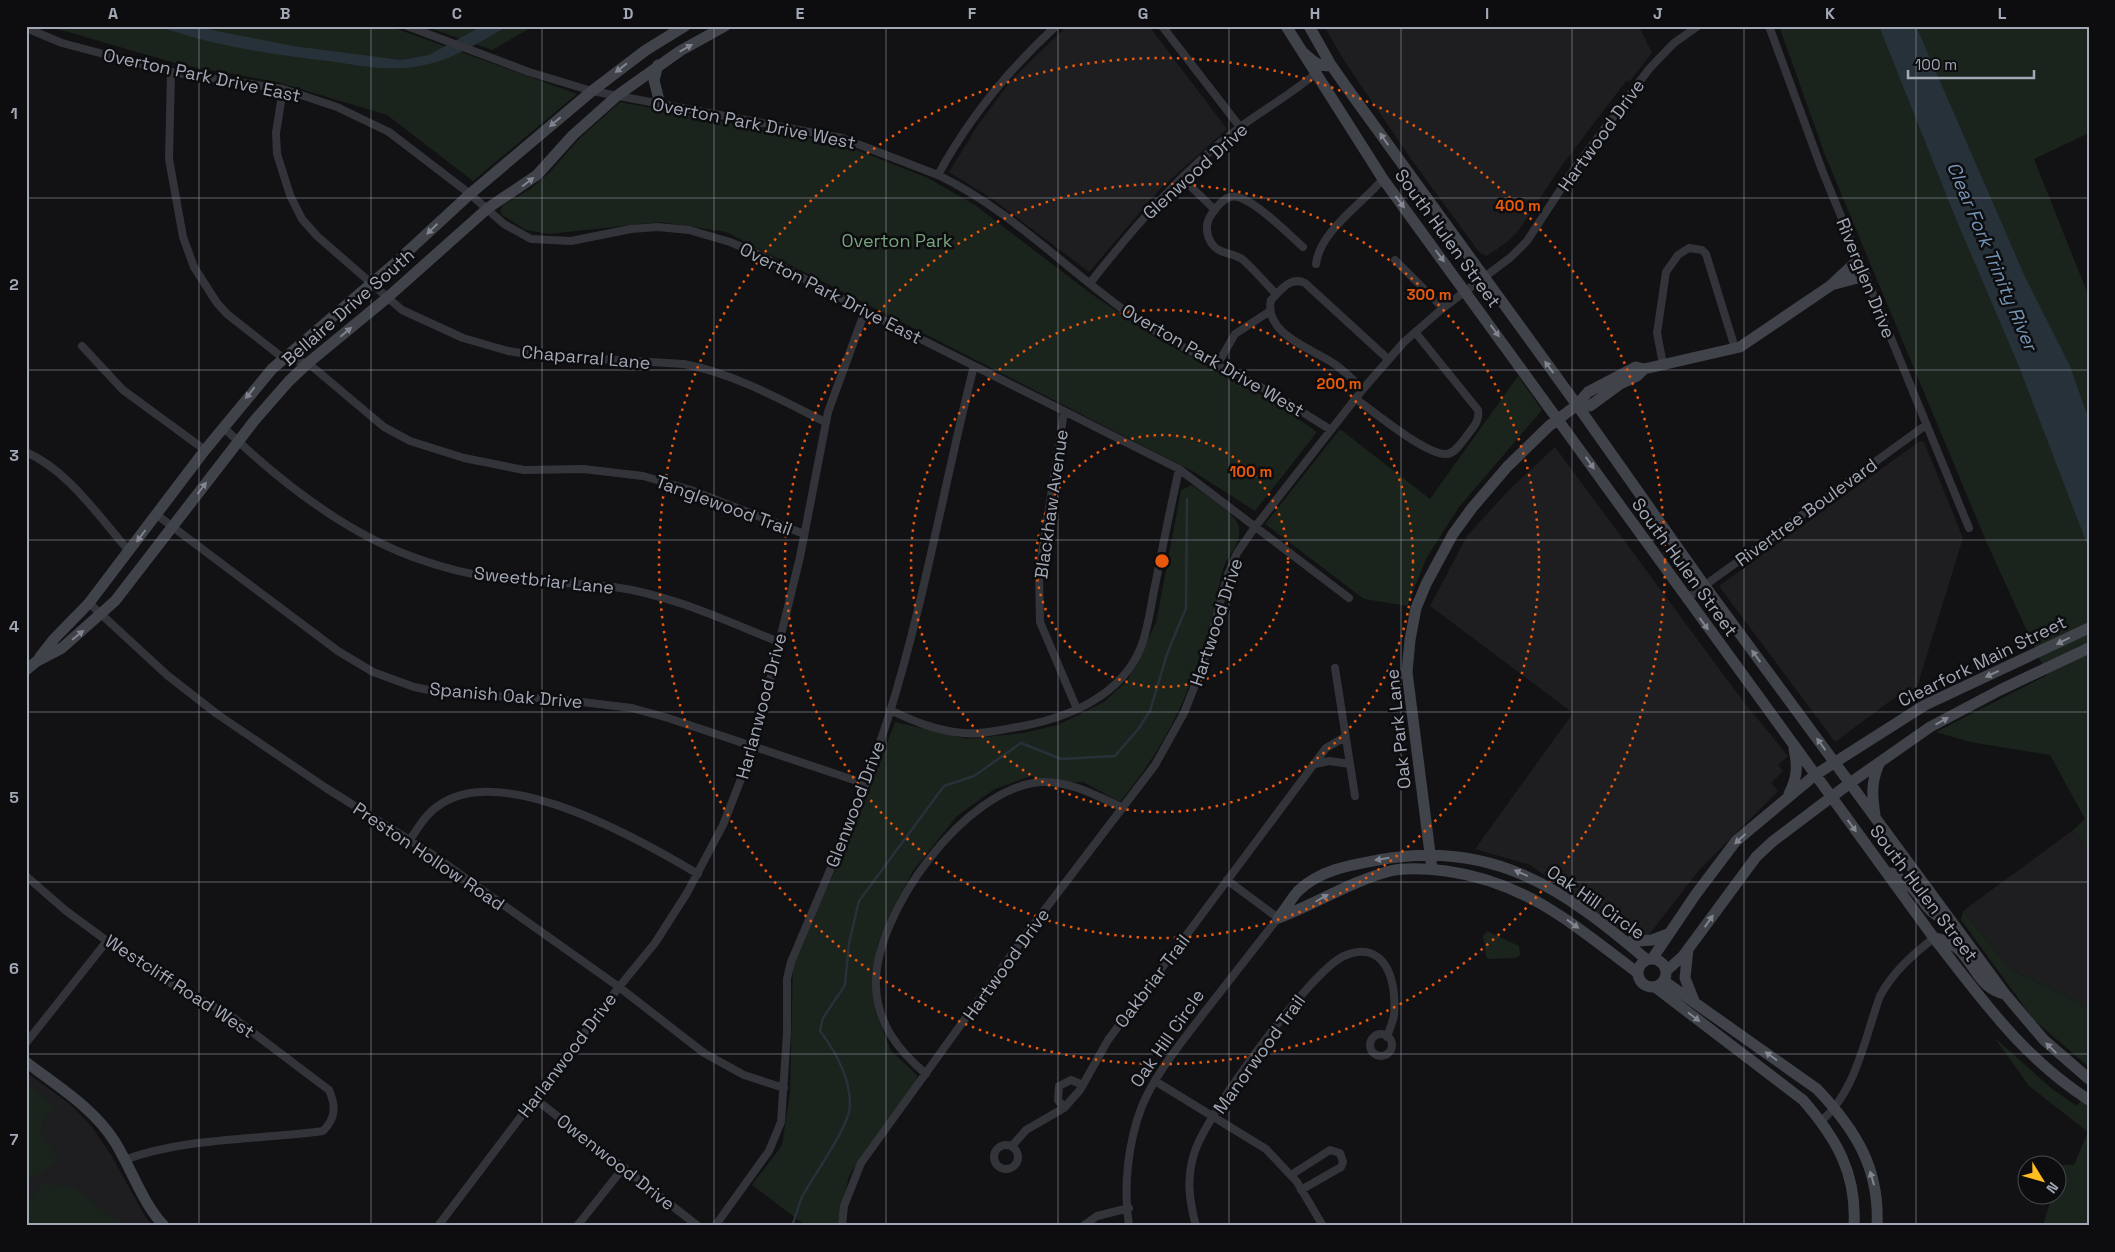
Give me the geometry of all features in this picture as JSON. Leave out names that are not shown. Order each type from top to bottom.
[{"type":"main road","name":"Bellaire Drive South","points":[[37,661],[54,639],[89,603],[253,389],[283,358],[372,284],[470,194],[592,91],[646,50],[685,26]]},
{"type":"main road","name":"Bellaire Drive South","points":[[26,670],[37,661],[62,648],[102,614],[129,585],[272,399],[308,363],[387,298],[488,208],[537,175],[573,135],[618,96],[658,65],[725,26]]},
{"type":"main road","name":"South Hulen Street","points":[[1286,26],[1383,180],[1558,418],[1686,599],[1934,938],[2005,1029],[2040,1063],[2086,1098]]},
{"type":"main road","name":"South Hulen Street","points":[[1309,26],[1331,65],[1350,92],[1577,405],[1704,585],[1876,816],[2005,994],[2044,1040],[2089,1079]]},
{"type":"main road","points":[[1300,50],[1319,65],[1324,67],[1331,65]]},
{"type":"main road","points":[[658,65],[654,80],[660,104]]},
{"type":"main road","points":[[1315,74],[1326,74],[1350,92]]},
{"type":"main road","name":"Oak Park Lane","points":[[1432,869],[1407,672],[1410,640],[1416,608],[1434,566],[1472,508],[1507,467],[1558,418],[1577,405],[1590,406],[1620,384],[1637,376],[1644,369],[1746,344],[1830,286],[1858,260]]},
{"type":"main road","name":"Oak Park Lane","points":[[1830,286],[1865,276]]},
{"type":"main road","name":"Clearfork Main Street","points":[[1650,960],[1736,841],[1815,775],[1925,705],[2089,628]]},
{"type":"main road","name":"Clearfork Main Street","points":[[1662,980],[1688,949],[1756,857],[1772,842],[1850,783],[1930,727],[1962,709],[2089,648]]},
{"type":"main road","points":[[1876,816],[1872,791],[1874,775],[1884,760],[1911,732],[1912,727],[1906,717]]},
{"type":"main road","points":[[1786,799],[1796,782],[1798,766],[1793,745]]},
{"type":"main road","name":"Oak Hill Circle","points":[[1278,918],[1299,891],[1323,875],[1345,866],[1387,858],[1430,854],[1478,859],[1504,866],[1534,879],[1558,893],[1650,960]]},
{"type":"main road","points":[[1876,859],[1913,888],[1934,915],[1942,919],[1949,918]]},
{"type":"main road","name":"Oak Hill Circle","points":[[1278,918],[1304,908],[1355,882],[1393,871],[1432,869],[1490,880],[1530,896],[1572,924],[1638,973]]},
{"type":"main road","points":[[1626,942],[1652,940],[1668,934]]},
{"type":"main road","points":[[1934,938],[1953,943],[1984,983],[1995,992],[2005,994]]},
{"type":"main road","points":[[1688,949],[1685,978],[1694,1001]]},
{"type":"main road","points":[[1854,1226],[1848,1171],[1840,1150],[1821,1121],[1803,1100],[1662,980],[1661,963],[1650,960],[1642,963],[1638,973],[1644,985],[1662,980],[1817,1089],[1834,1108],[1853,1132],[1867,1160],[1874,1184],[1877,1226]]},
{"type":"main road","points":[[26,1062],[82,1105],[114,1142],[144,1197],[164,1226]]},
{"type":"street","name":"Overton Park Drive West","points":[[406,26],[472,51],[592,91],[842,138],[938,175],[954,183],[1006,217],[1128,314],[1258,385],[1331,430]]},
{"type":"street","points":[[938,175],[977,111],[1018,63],[1056,26]]},
{"type":"street","points":[[1162,26],[1240,127]]},
{"type":"street","name":"Hartwood Drive","points":[[842,1226],[844,1206],[861,1162],[1027,933],[1155,765],[1184,713],[1203,665],[1228,574],[1237,553],[1255,527],[1362,389],[1388,360],[1415,332],[1443,308],[1484,278],[1527,241],[1570,175],[1649,69],[1674,43],[1698,26]]},
{"type":"street","name":"Riverglen Drive","points":[[1769,26],[1809,138],[1968,528]]},
{"type":"street","name":"Overton Park Drive East","points":[[26,28],[62,43],[171,72],[283,89],[337,107],[389,132],[488,208],[510,228],[530,239],[542,241],[578,240],[631,228],[658,227],[689,230],[756,252],[865,311],[1179,469],[1348,598]]},
{"type":"street","name":"Tanglewood Trail","points":[[171,72],[169,159],[183,236],[194,267],[217,303],[227,314],[283,358],[308,363],[384,427],[410,441],[464,458],[524,470],[583,469],[642,476],[690,490],[804,534]]},
{"type":"street","name":"Glenwood Drive","points":[[1090,283],[1154,206],[1182,178],[1240,127],[1296,90],[1315,74]]},
{"type":"street","name":"Chaparral Lane","points":[[283,89],[276,133],[277,154],[290,195],[307,225],[387,298],[420,320],[463,338],[533,355],[684,364],[701,367],[754,386],[826,422]]},
{"type":"street","points":[[1182,178],[1215,210]]},
{"type":"street","points":[[1316,264],[1317,252],[1326,236],[1383,180]]},
{"type":"street","points":[[1276,294],[1240,258],[1224,253],[1212,244],[1207,229],[1207,222],[1215,210],[1230,196],[1248,200],[1303,247]]},
{"type":"street","points":[[1663,364],[1657,333],[1666,272],[1678,255],[1689,248],[1695,248],[1706,254],[1735,348]]},
{"type":"street","points":[[1395,260],[1443,308]]},
{"type":"street","points":[[1362,389],[1335,364],[1290,338],[1270,311],[1271,300],[1276,294],[1293,281],[1299,280],[1310,287],[1388,360]]},
{"type":"street","name":"Harlanwood Drive","points":[[438,1226],[618,987],[655,943],[698,874],[727,816],[754,746],[804,534],[826,422],[865,311]]},
{"type":"street","points":[[1218,364],[1235,334],[1270,311]]},
{"type":"street","points":[[1356,398],[1423,447],[1437,453],[1448,454],[1454,451],[1478,421],[1478,410],[1415,332]]},
{"type":"street","points":[[82,346],[123,390],[205,450]]},
{"type":"street","name":"Glenwood Drive","points":[[715,1226],[769,1151],[781,1122],[784,1088],[787,979],[791,962],[866,784],[890,710],[915,618],[974,366]]},
{"type":"street","name":"Blackhaw Avenue","points":[[1064,412],[1039,573],[1040,622],[1077,709]]},
{"type":"street","name":"Rivertree Boulevard","points":[[1686,599],[1926,425]]},
{"type":"street","name":"Sweetbriar Lane","points":[[223,427],[238,442],[307,497],[351,527],[412,557],[443,567],[500,579],[614,587],[634,591],[693,608],[779,642]]},
{"type":"street","points":[[26,452],[39,458],[59,474],[129,551]]},
{"type":"street","points":[[890,710],[937,728],[963,734],[1036,723],[1077,709],[1102,696],[1117,685],[1127,672],[1141,647],[1179,469]]},
{"type":"street","name":"Spanish Oak Drive","points":[[157,515],[338,651],[373,672],[414,687],[449,694],[557,699],[632,708],[754,746],[866,784]]},
{"type":"street","name":"Preston Hollow Road","points":[[89,603],[167,676],[217,714],[433,855],[618,987],[704,1053],[744,1075],[784,1088]]},
{"type":"street","points":[[1335,668],[1355,796]]},
{"type":"street","name":"Oakbriar Trail","points":[[1012,1146],[1026,1130],[1064,1108],[1083,1085],[1108,1040],[1326,748],[1345,737]]},
{"type":"street","points":[[1315,764],[1330,761],[1350,764]]},
{"type":"street","points":[[926,1074],[903,1054],[894,1042],[882,1016],[876,987],[876,970],[882,940],[898,907],[926,865],[964,822],[987,802],[1013,788],[1040,782],[1059,783],[1080,788],[1123,808]]},
{"type":"street","points":[[410,841],[428,813],[442,802],[460,795],[478,792],[501,793],[550,803],[619,830],[698,874]]},
{"type":"street","name":"Westcliff Road West","points":[[26,876],[65,910],[163,979],[231,1016],[329,1090],[334,1102],[333,1118],[323,1131],[178,1146],[151,1150],[124,1160]]},
{"type":"street","points":[[1227,880],[1278,918]]},
{"type":"street","name":"Oak Hill Circle","points":[[1129,1226],[1129,1208],[1126,1191],[1134,1131],[1143,1105],[1179,1045],[1278,918]]},
{"type":"street","points":[[1821,1121],[1834,1108],[1854,1072],[1885,986],[1897,970],[1934,938]]},
{"type":"street","points":[[26,1044],[106,940]]},
{"type":"street","name":"Manorwood Trail","points":[[1196,1226],[1188,1187],[1195,1150],[1214,1116],[1294,1002],[1343,957],[1362,951],[1378,956],[1389,968],[1394,1016],[1387,1037]]},
{"type":"street","points":[[1064,1108],[1058,1100],[1059,1086],[1071,1080],[1083,1085]]},
{"type":"street","points":[[1156,1081],[1266,1149],[1291,1175],[1323,1226]]},
{"type":"street","name":"Owenwood Drive","points":[[534,1098],[698,1226]]},
{"type":"street","points":[[1291,1175],[1330,1150],[1340,1153],[1341,1167],[1301,1190]]},
{"type":"street","points":[[577,1226],[624,1167]]},
{"type":"street","points":[[1083,1226],[1097,1216],[1129,1208]]},
{"type":"shaded area","points":[[1067,26],[1149,26],[1227,129],[1160,189],[1089,272],[991,198],[949,172],[978,125],[1012,79]]},
{"type":"shaded area","points":[[1324,26],[1639,26],[1652,53],[1630,81],[1626,81],[1560,168],[1519,230],[1507,242],[1487,256],[1479,252],[1411,159],[1345,62]]},
{"type":"shaded area","points":[[1920,441],[1924,442],[1963,538],[1917,687],[1890,701],[1835,742],[1719,586]]},
{"type":"shaded area","points":[[1555,447],[1743,701],[1788,756],[1778,765],[1783,771],[1771,783],[1778,791],[1700,869],[1641,945],[1530,865],[1475,849],[1573,713],[1430,606],[1467,536],[1509,490]]},
{"type":"shaded area","points":[[2073,830],[2089,851],[2089,1008],[2010,969],[1963,911]]},
{"type":"shaded area","points":[[26,1072],[71,1105],[92,1127],[111,1155],[146,1218],[153,1226],[26,1226]]},
{"type":"green space","points":[[47,26],[389,26],[577,94],[473,181],[387,115],[277,82],[182,65]]},
{"type":"green space","points":[[424,26],[534,26],[492,50]]},
{"type":"green space","points":[[1779,26],[2089,26],[2089,133],[2034,159],[2089,297],[2089,851],[2073,830],[2085,819],[2050,755],[1970,742],[1936,732],[2047,675],[1986,541],[1825,155]]},
{"type":"green space","name":"Overton Park","points":[[620,102],[791,134],[857,150],[928,178],[975,205],[1090,293],[1156,338],[1271,400],[1317,432],[1255,511],[1194,472],[726,232],[660,222],[549,234],[526,230],[502,215],[500,211],[503,205],[530,189],[549,173],[580,138]]},
{"type":"green space","points":[[1518,376],[1542,410],[1459,507],[1427,557],[1407,606],[1364,599],[1265,524],[1340,429],[1430,499]]},
{"type":"green space","points":[[1192,485],[1233,516],[1239,527],[1239,533],[1237,544],[1225,564],[1220,578],[1215,606],[1198,661],[1168,733],[1120,802],[1083,782],[1059,783],[1031,776],[993,790],[957,816],[913,871],[892,910],[878,944],[872,976],[876,1013],[891,1051],[917,1075],[916,1082],[862,1155],[849,1176],[838,1226],[806,1226],[752,1185],[782,1145],[790,1093],[793,961],[855,827],[895,722],[968,739],[1023,733],[1058,725],[1104,702],[1127,681],[1156,623],[1181,490]]},
{"type":"green space","points":[[1963,911],[2010,969],[2089,1008],[2089,1067],[2034,1020],[1961,920]]},
{"type":"green space","points":[[1487,931],[1519,946],[1520,955],[1516,958],[1488,959],[1483,936]]},
{"type":"green space","points":[[1994,1037],[2052,1089],[2077,1106],[2089,1089],[2089,1226],[2043,1226],[2049,1204],[2068,1204],[2068,1165],[2074,1165],[2088,1132],[2029,1086]]},
{"type":"green space","points":[[26,1083],[54,1106],[43,1121],[40,1133],[59,1160],[31,1180],[29,1178],[26,1180]]},
{"type":"green space","points":[[43,1183],[74,1188],[122,1226],[26,1226],[26,1205]]},
{"type":"water","points":[[158,26],[192,26],[293,46],[401,60],[429,55],[482,26],[507,26],[469,48],[440,61],[416,67],[378,68],[221,44]]},
{"type":"water","name":"Clear Fork Trinity River","points":[[1879,26],[1916,26],[2026,279],[2070,366],[2089,420],[2089,549],[2018,364],[1956,219]]},
{"type":"waterway","points":[[792,1226],[802,1197],[838,1138],[850,1105],[845,1075],[837,1057],[820,1031],[823,1018],[845,985],[849,943],[859,901],[944,786],[974,776],[1021,743],[1061,759],[1115,756],[1139,728],[1150,711],[1167,654],[1186,608],[1187,499]]}]
